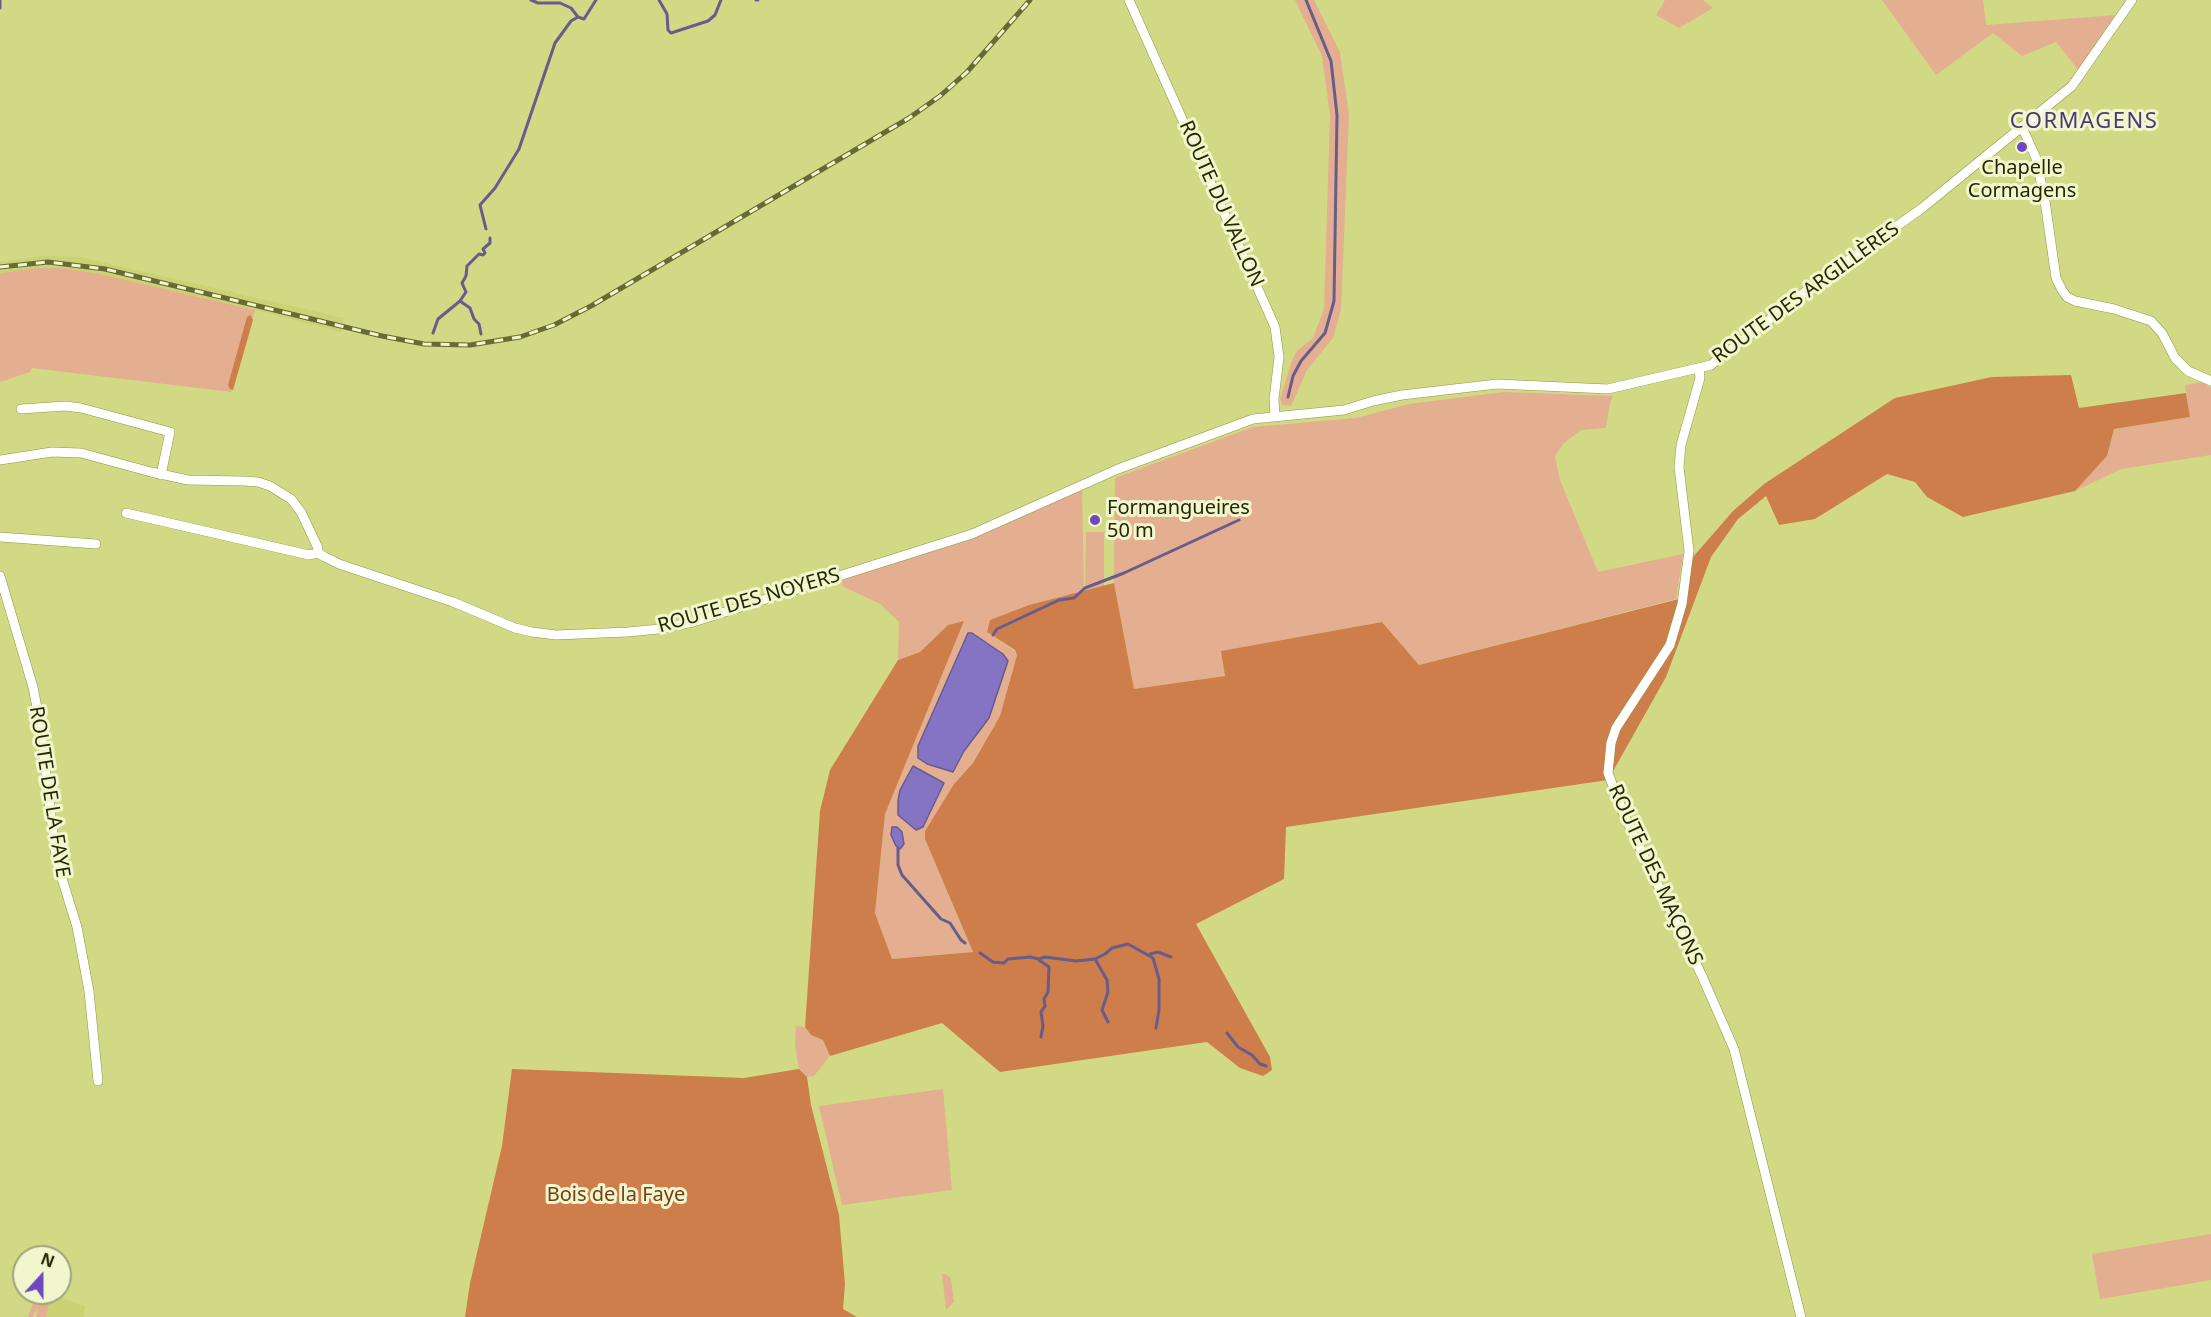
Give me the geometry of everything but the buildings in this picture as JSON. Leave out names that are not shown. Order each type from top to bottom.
[{"type":"street","name":"ROUTE DU VALLON","points":[[1130,0],[1275,327],[1279,357],[1274,399],[1275,416]]},
{"type":"street","name":"ROUTE DES ARGILLÈRES","points":[[1275,416],[1336,411],[1402,395],[1497,384],[1608,389],[1699,368],[1718,361],[1820,281],[1920,209],[2072,86],[2132,0]]},
{"type":"street","points":[[2022,127],[2036,158],[2045,201],[2056,278],[2067,297],[2151,321],[2163,333],[2175,358],[2188,371],[2211,381]]},
{"type":"street","name":"ROUTE DES MAÇONS","points":[[1699,368],[1700,378],[1680,456],[1680,484],[1689,552],[1680,614],[1670,645],[1617,728],[1611,743],[1608,773],[1624,815],[1702,976],[1734,1049],[1801,1317]]},
{"type":"street","points":[[21,409],[65,406],[81,408],[170,432],[161,475]]},
{"type":"street","name":"ROUTE DES NOYERS","points":[[318,553],[339,564],[453,602],[532,633],[556,635],[659,629],[693,622],[972,534],[1118,469],[1239,424],[1275,416]]},
{"type":"street","points":[[0,460],[52,452],[81,453],[188,480],[251,481],[270,486],[291,499],[302,512],[318,548],[318,553],[309,555],[126,513]]},
{"type":"street","points":[[0,537],[96,544]]},
{"type":"street","name":"ROUTE DE LA FAYE","points":[[0,576],[33,687],[40,723],[56,859],[77,927],[89,991],[98,1081]]},
{"type":"shaded area","points":[[1295,0],[1314,0],[1340,52],[1349,115],[1341,310],[1333,338],[1307,370],[1291,406],[1282,405],[1280,399],[1292,360],[1297,351],[1313,338],[1324,309],[1330,115],[1322,56]]},
{"type":"shaded area","points":[[1665,0],[1703,0],[1713,8],[1679,28],[1656,15]]},
{"type":"shaded area","points":[[1882,0],[1983,0],[1986,25],[2115,15],[2079,71],[2056,42],[2022,56],[1993,33],[1936,75]]},
{"type":"shaded area","points":[[40,256],[80,257],[344,318],[341,332],[95,273],[61,268],[36,268],[0,273],[0,262]]},
{"type":"shaded area","points":[[36,268],[61,268],[95,273],[255,310],[231,392],[32,368],[30,372],[0,382],[0,273]]},
{"type":"shaded area","points":[[2203,382],[2211,388],[2211,455],[2121,469],[2075,491],[2107,456],[2114,429],[2190,417],[2185,385]]},
{"type":"shaded area","points":[[1504,392],[1613,396],[1606,428],[1581,430],[1563,444],[1555,456],[1560,480],[1598,572],[1683,554],[1676,599],[1419,665],[1382,622],[1222,651],[1225,676],[1134,689],[1114,583],[1115,478],[1253,427],[1356,418],[1409,404]]},
{"type":"shaded area","points":[[1082,488],[1084,591],[1029,605],[990,620],[987,632],[1015,651],[1017,655],[1000,716],[973,763],[954,784],[925,831],[925,839],[973,952],[892,959],[875,913],[885,814],[963,622],[948,625],[920,652],[898,660],[899,622],[880,604],[844,587],[841,581],[916,554]]},
{"type":"shaded area","points":[[1086,532],[1104,532],[1104,593],[1085,593]]},
{"type":"shaded area","points":[[968,633],[972,633],[1003,654],[1008,661],[989,718],[964,751],[953,772],[927,764],[918,758],[918,746]]},
{"type":"shaded area","points":[[913,766],[944,783],[923,827],[916,830],[898,815],[900,790]]},
{"type":"shaded area","points":[[892,827],[897,827],[902,832],[904,844],[900,849],[891,835]]},
{"type":"shaded area","points":[[796,1026],[805,1027],[811,1035],[823,1040],[830,1056],[814,1076],[807,1077],[799,1069],[795,1045]]},
{"type":"shaded area","points":[[943,1089],[952,1190],[842,1205],[819,1106]]},
{"type":"shaded area","points":[[2211,1234],[2211,1280],[2100,1299],[2092,1254]]},
{"type":"shaded area","points":[[942,1274],[951,1278],[954,1302],[946,1310]]},
{"type":"shaded area","points":[[72,1301],[85,1306],[84,1317],[46,1317],[49,1305],[72,1305]]},
{"type":"shaded area","points":[[32,1305],[48,1305],[46,1317],[36,1317],[38,1307],[33,1317],[28,1317]]},
{"type":"green space","points":[[250,315],[253,320],[233,390],[228,385],[247,317]]},
{"type":"green space","points":[[2071,375],[2079,408],[2186,393],[2190,417],[2114,429],[2107,456],[2075,491],[1963,517],[1927,497],[1915,482],[1887,474],[1815,519],[1779,525],[1766,496],[1738,519],[1711,557],[1666,677],[1608,780],[1286,827],[1284,879],[1196,924],[1270,1057],[1272,1070],[1263,1076],[1240,1068],[1207,1042],[1000,1072],[942,1023],[830,1056],[823,1040],[811,1035],[805,1027],[820,811],[830,770],[898,660],[920,652],[948,625],[964,621],[885,814],[875,913],[892,959],[973,952],[925,839],[925,831],[954,784],[973,763],[1000,716],[1017,655],[1015,650],[987,632],[990,620],[1029,605],[1114,583],[1134,689],[1225,676],[1221,651],[1382,622],[1419,665],[1687,597],[1693,557],[1733,511],[1764,484],[1895,398],[1992,377]]},
{"type":"green space","name":"Bois de la Faye","points":[[512,1069],[744,1078],[799,1069],[807,1077],[811,1105],[839,1215],[845,1284],[843,1309],[857,1317],[465,1317],[470,1283],[502,1146]]},
{"type":"waterway","points":[[0,0],[0,8]]},
{"type":"waterway","points":[[531,0],[538,3],[560,3],[571,8],[578,17],[584,19],[596,0]]},
{"type":"waterway","points":[[659,0],[667,14],[668,30],[671,33],[708,21],[715,15],[721,0]]},
{"type":"waterway","points":[[1288,397],[1293,376],[1301,361],[1325,333],[1334,301],[1337,115],[1331,61],[1306,0]]},
{"type":"waterway","points":[[486,229],[480,205],[495,188],[519,149],[555,43],[571,21],[578,17]]},
{"type":"waterway","points":[[433,333],[438,319],[460,301],[466,292],[462,283],[466,276],[467,266],[479,254],[485,253],[483,249],[490,243],[490,238]]},
{"type":"waterway","points":[[460,301],[470,308],[474,319],[479,324],[481,334]]},
{"type":"waterway","points":[[993,635],[997,629],[1059,600],[1074,598],[1085,588],[1124,573],[1239,520]]},
{"type":"waterway","points":[[898,848],[898,865],[902,875],[941,919],[950,923],[965,943]]},
{"type":"waterway","points":[[980,953],[993,962],[1004,963],[1008,959],[1030,957],[1076,961],[1095,959],[1112,948],[1128,944],[1153,958],[1159,979],[1159,1010],[1156,1028]]},
{"type":"waterway","points":[[1150,954],[1158,952],[1171,957]]},
{"type":"waterway","points":[[1095,959],[1107,980],[1108,992],[1102,1010],[1108,1022]]},
{"type":"waterway","points":[[1039,960],[1049,967],[1048,992],[1041,1012],[1043,1026],[1041,1037]]},
{"type":"waterway","points":[[1227,1033],[1238,1047],[1266,1066]]},
{"type":"railway","points":[[0,267],[48,262],[105,269],[382,336],[424,344],[470,345],[520,337],[554,325],[591,306],[909,118],[940,96],[967,72],[1030,0]]},
{"type":"place","name":"Chapelle Cormagens","points":[[2022,147]]},
{"type":"place","name":"Formangueires 50 m","points":[[1095,520]]},
{"type":"district","name":"CORMAGENS","points":[[2084,122]]}]
